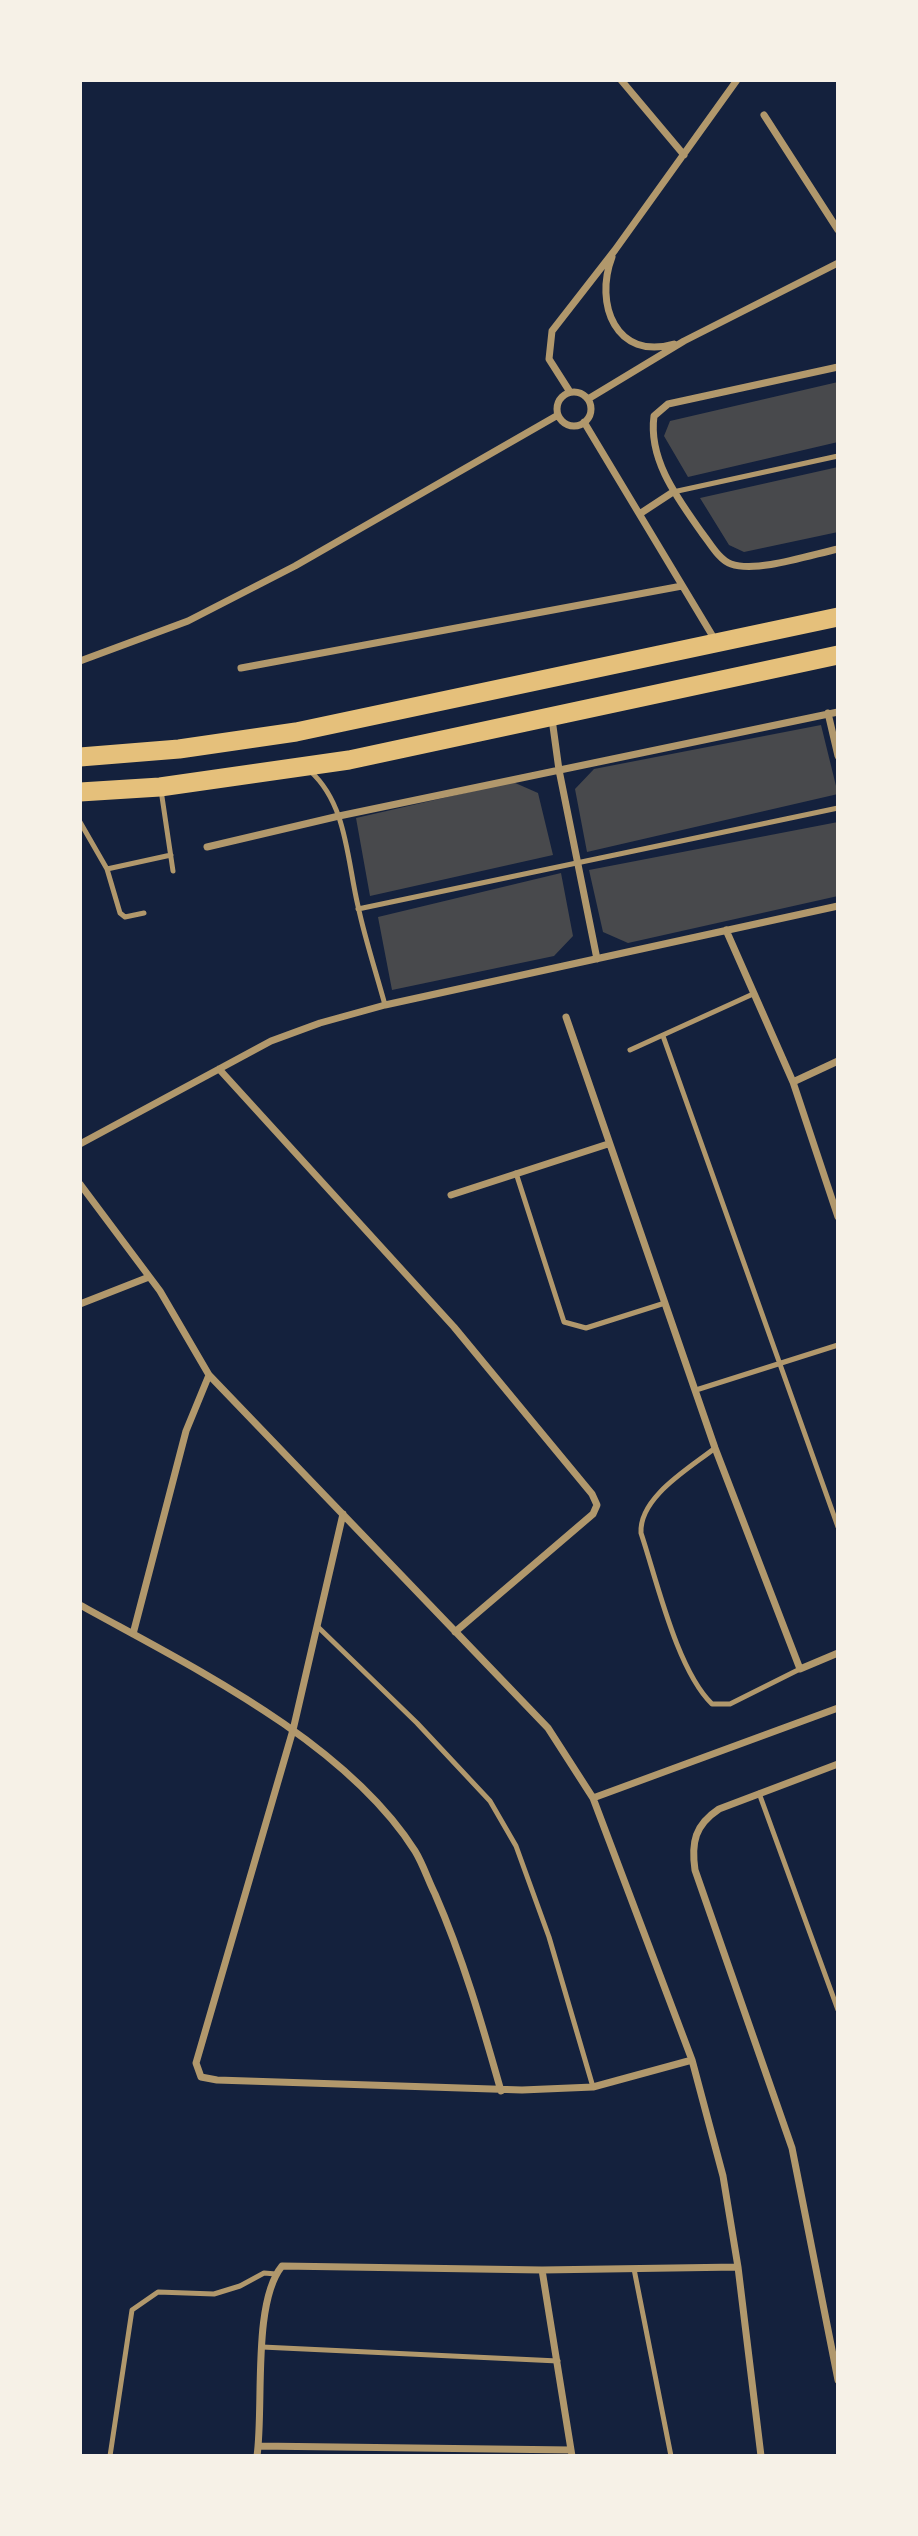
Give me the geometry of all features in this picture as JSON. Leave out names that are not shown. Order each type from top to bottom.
[{"type":"highway","points":[[80,757],[179,749],[296,732],[838,617]]},
{"type":"highway","points":[[80,792],[160,787],[349,760],[838,655]]},
{"type":"street","points":[[621,80],[684,155]]},
{"type":"street","points":[[570,392],[549,359],[548,344],[552,331],[615,250],[737,80]]},
{"type":"street","points":[[764,115],[838,230]]},
{"type":"street","points":[[615,250],[604,288],[614,327],[628,340],[646,348],[684,341]]},
{"type":"street","points":[[588,399],[684,341],[838,263]]},
{"type":"street","points":[[838,367],[668,404],[654,416],[652,432],[673,492],[715,550],[730,564],[753,567],[838,549]]},
{"type":"street","points":[[570,392],[580,393],[588,399],[590,414],[584,422],[569,425],[558,415],[558,403],[570,392]]},
{"type":"street","points":[[80,661],[188,621],[295,566],[558,415]]},
{"type":"street","points":[[584,422],[717,643]]},
{"type":"street","points":[[641,513],[673,492]]},
{"type":"street","points":[[241,668],[682,586]]},
{"type":"street","points":[[207,847],[339,816],[838,712]]},
{"type":"street","points":[[828,713],[838,757]]},
{"type":"street","points":[[551,716],[597,959]]},
{"type":"street","points":[[80,1143],[271,1041],[320,1023],[385,1005],[838,906]]},
{"type":"street","points":[[726,930],[793,1082],[838,1217]]},
{"type":"street","points":[[566,1017],[715,1448],[800,1669],[838,1653]]},
{"type":"street","points":[[793,1082],[838,1061]]},
{"type":"street","points":[[219,1069],[454,1327],[592,1494],[597,1505],[593,1514],[455,1632]]},
{"type":"street","points":[[451,1195],[608,1144]]},
{"type":"street","points":[[80,1184],[149,1277],[209,1375],[548,1727],[593,1798],[692,2060],[723,2176],[738,2267],[761,2455]]},
{"type":"street","points":[[80,1304],[149,1277]]},
{"type":"street","points":[[133,1634],[186,1431],[209,1375]]},
{"type":"street","points":[[343,1514],[293,1730],[196,2063],[201,2077],[217,2080],[501,2091],[593,2087],[692,2060]]},
{"type":"street","points":[[80,1605],[293,1730],[385,1810],[416,1853],[446,1920],[474,1999],[501,2091]]},
{"type":"street","points":[[593,1798],[838,1707]]},
{"type":"street","points":[[838,1764],[760,1793],[705,1818],[695,1833],[692,1852],[695,1870],[792,2148],[838,2380]]},
{"type":"street","points":[[257,2455],[262,2347],[271,2285],[282,2266],[542,2270],[738,2267]]},
{"type":"street","points":[[258,2446],[571,2453],[542,2270]]},
{"type":"lane","points":[[673,492],[838,456]]},
{"type":"lane","points":[[304,766],[331,796],[339,816],[358,909],[385,1005]]},
{"type":"lane","points":[[160,787],[173,871]]},
{"type":"lane","points":[[358,909],[838,808]]},
{"type":"lane","points":[[80,822],[107,870],[120,913],[125,917],[144,913]]},
{"type":"lane","points":[[107,870],[171,855]]},
{"type":"lane","points":[[630,1049],[753,994]]},
{"type":"lane","points":[[663,1036],[838,1527]]},
{"type":"lane","points":[[516,1173],[564,1322],[575,1328],[586,1328],[665,1303]]},
{"type":"lane","points":[[696,1390],[838,1345]]},
{"type":"lane","points":[[715,1448],[656,1497],[640,1520],[641,1533],[673,1630],[698,1690],[712,1704],[730,1704],[800,1669]]},
{"type":"lane","points":[[318,1627],[417,1723],[490,1801],[516,1846],[549,1937],[593,2087]]},
{"type":"lane","points":[[760,1793],[838,2010]]},
{"type":"lane","points":[[634,2269],[671,2455]]},
{"type":"lane","points":[[110,2455],[132,2310],[158,2292],[214,2294],[240,2286],[264,2273],[276,2274]]},
{"type":"lane","points":[[262,2347],[558,2361]]},
{"type":"building","points":[[838,382],[838,442],[688,477],[664,436],[670,421]]},
{"type":"building","points":[[838,467],[838,532],[744,552],[729,545],[700,498]]},
{"type":"building","points":[[821,725],[838,794],[587,852],[575,789],[594,769]]},
{"type":"building","points":[[513,782],[538,793],[553,855],[370,896],[356,818]]},
{"type":"building","points":[[838,822],[838,896],[628,943],[603,932],[589,870]]},
{"type":"building","points":[[561,873],[573,936],[554,956],[392,990],[378,917]]}]
